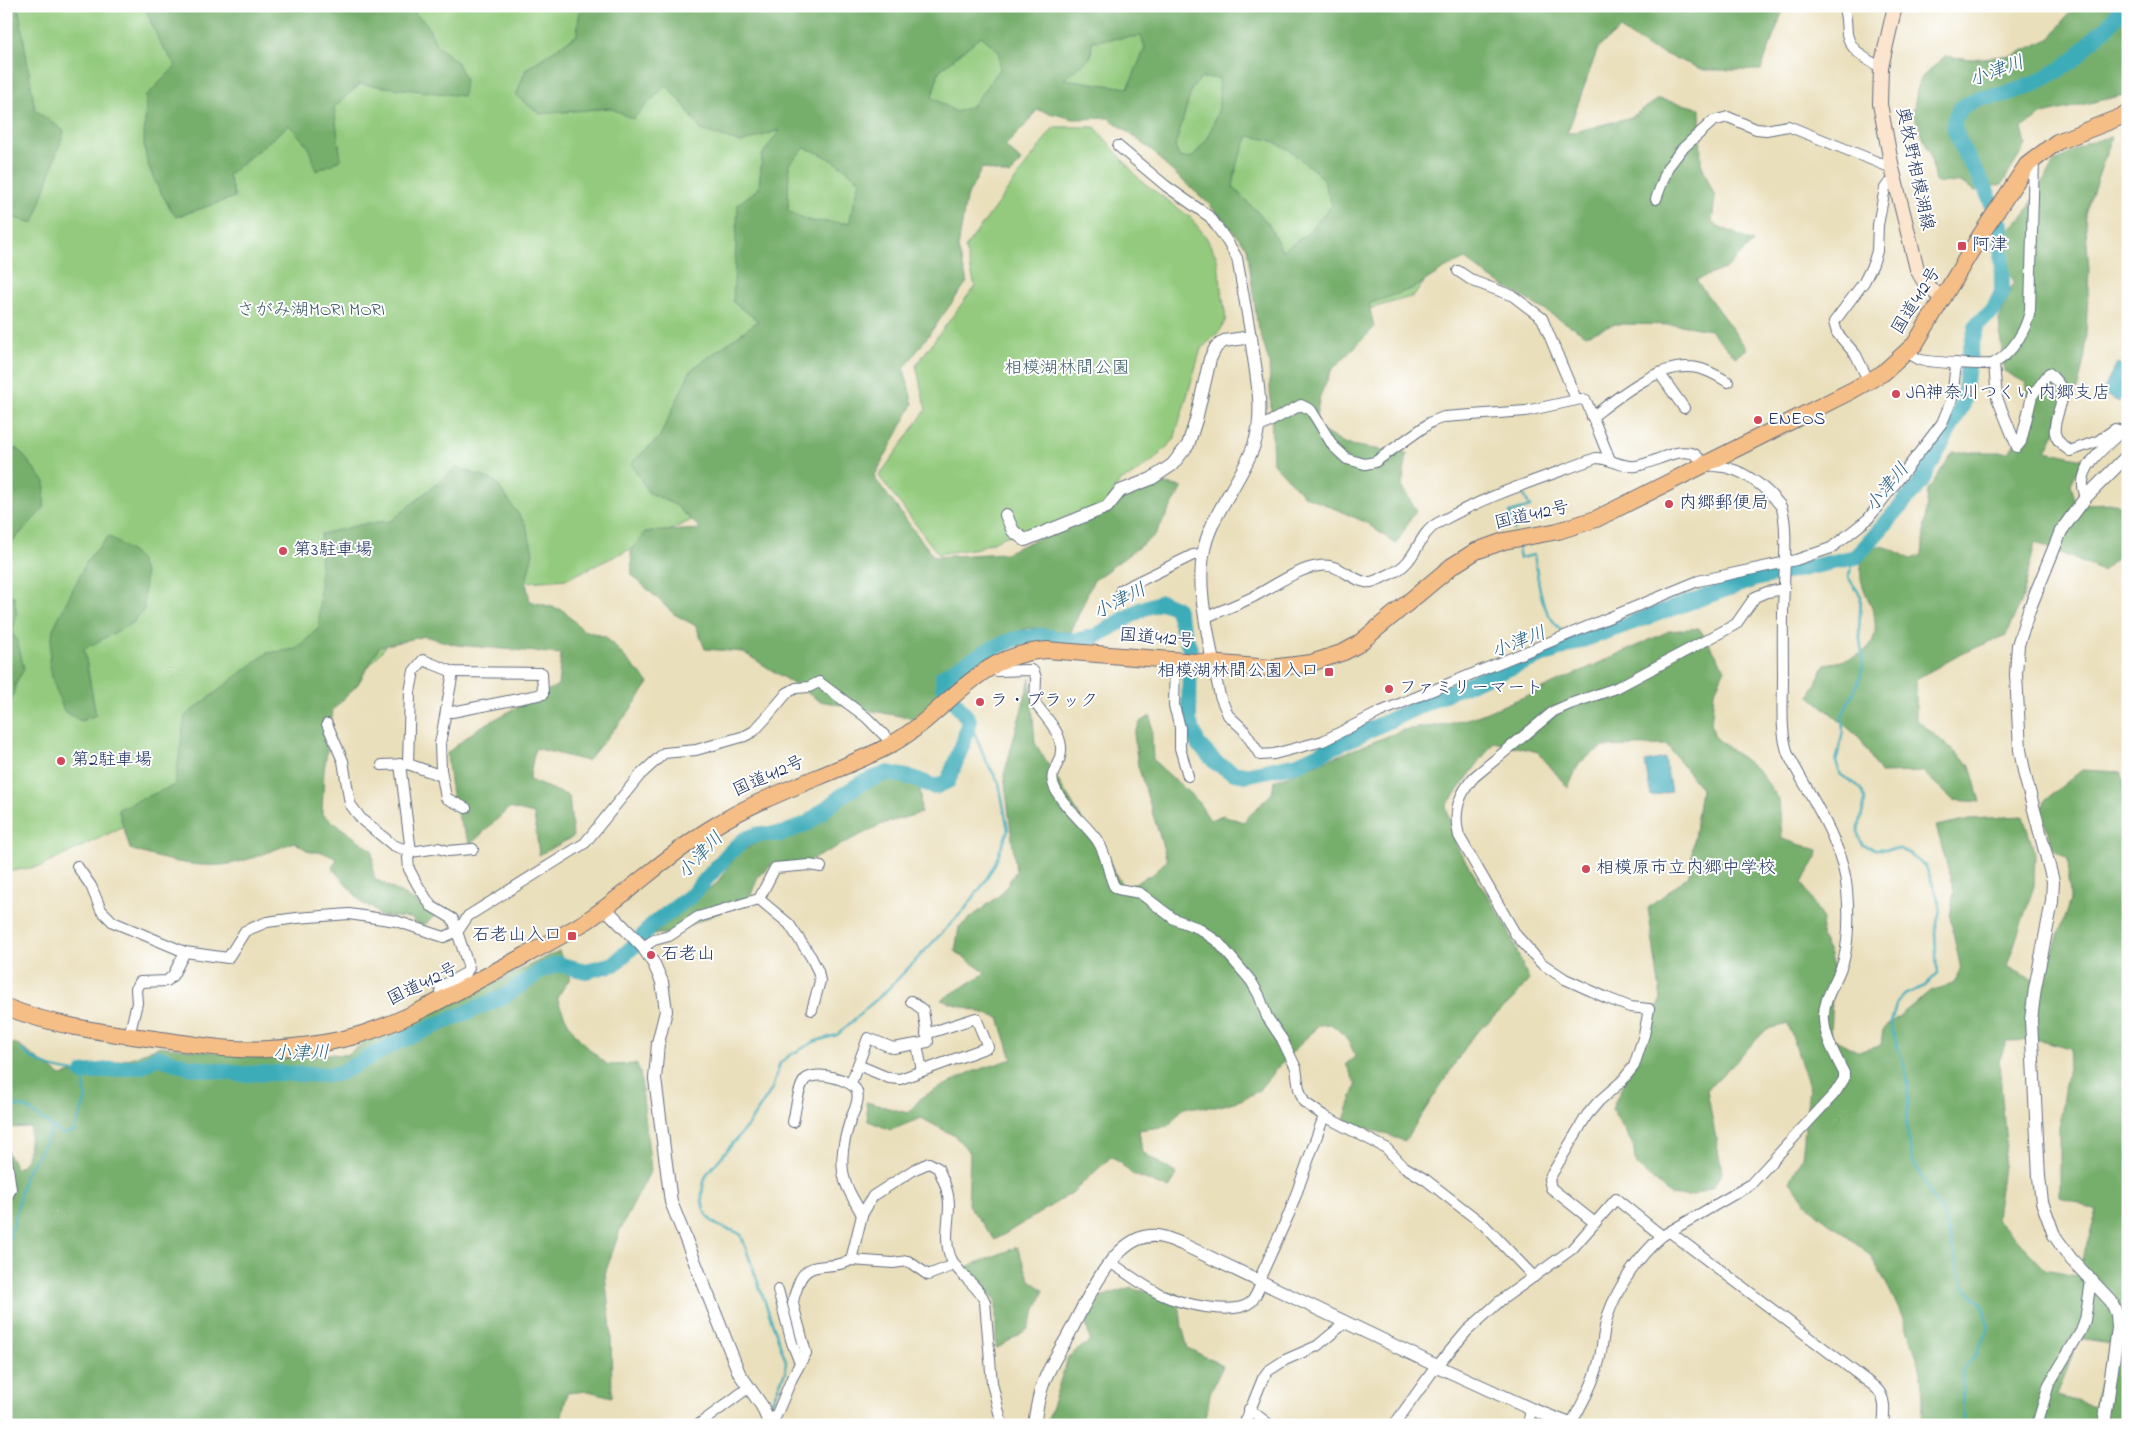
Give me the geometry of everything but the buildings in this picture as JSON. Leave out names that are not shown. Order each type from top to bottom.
[{"type":"highway","name":"国道412号","points":[[6,1007],[58,1024],[129,1036],[234,1048],[265,1050],[292,1047],[365,1033],[402,1019],[554,941],[604,908],[664,860],[738,812],[893,744],[921,725],[988,667],[1012,656],[1030,651],[1047,650],[1271,668],[1311,663],[1344,652],[1369,637],[1452,566],[1476,551],[1504,541],[1558,531],[1596,520],[1869,382],[1908,352],[1922,335],[1980,236],[2020,173],[2034,158],[2057,142],[2075,133],[2128,114]]},
{"type":"main road","name":"奥牧野相模湖線","points":[[1895,6],[1881,67],[1881,120],[1917,269],[1925,285],[1944,298]]},
{"type":"street","points":[[1843,6],[1848,22],[1848,35],[1853,47],[1870,62],[1881,67]]},
{"type":"street","points":[[1656,199],[1668,167],[1682,149],[1713,122],[1728,117],[1766,130],[1788,126],[1893,174],[1885,188],[1879,218],[1877,251],[1869,272],[1834,322],[1837,334],[1856,355],[1869,382]]},
{"type":"street","points":[[1118,146],[1166,186],[1210,216],[1237,258],[1251,337],[1259,402],[1258,428],[1254,446],[1210,532],[1203,554],[1202,585],[1206,617],[1192,663],[1174,706],[1180,727],[1180,748],[1188,776]]},
{"type":"street","points":[[1908,352],[1922,360],[1994,364],[2013,346],[2028,318],[2031,293],[2034,158]]},
{"type":"street","points":[[1458,271],[1473,281],[1513,296],[1542,318],[1576,399]]},
{"type":"street","points":[[1006,515],[1013,531],[1025,540],[1107,507],[1120,491],[1151,479],[1172,465],[1188,445],[1210,360],[1216,347],[1224,341],[1251,337]]},
{"type":"street","points":[[1192,663],[1220,696],[1228,715],[1243,729],[1260,755],[1274,754],[1323,741],[1380,712],[1698,581],[1785,562],[1831,548],[1868,519],[1942,423],[1952,399],[1958,363]]},
{"type":"street","points":[[1994,364],[1997,398],[2017,448],[2021,442],[2032,396],[2049,373],[2060,385],[2063,394],[2054,430],[2058,442],[2070,451],[2098,441],[2115,429],[2122,431],[2088,467],[2083,486],[2086,497]]},
{"type":"street","points":[[1592,417],[1624,392],[1671,369],[1688,367],[1703,369],[1728,382]]},
{"type":"street","points":[[1660,374],[1684,408]]},
{"type":"street","points":[[1258,428],[1300,405],[1311,410],[1333,446],[1346,459],[1365,464],[1375,462],[1431,422],[1444,417],[1526,411],[1576,399],[1586,401],[1610,460]]},
{"type":"street","points":[[1034,1425],[1040,1394],[1047,1375],[1092,1291],[1111,1263],[1131,1242],[1140,1238],[1160,1236],[1182,1244],[1261,1281],[1437,1366],[1532,1409],[1572,1424],[1594,1376],[1608,1316],[1614,1300],[1643,1256],[1666,1234],[1755,1180],[1835,1093],[1844,1079],[1844,1073],[1827,1034],[1824,1012],[1844,959],[1848,925],[1847,888],[1842,862],[1832,837],[1785,745],[1783,709],[1784,518],[1780,506],[1761,486],[1728,468],[1705,464],[1696,454],[1683,452],[1669,454],[1636,466],[1622,465],[1610,460],[1596,458],[1482,502],[1436,524],[1429,530],[1401,570],[1371,582],[1365,582],[1339,568],[1330,565],[1318,566],[1305,570],[1250,598],[1206,617]]},
{"type":"street","points":[[2104,1425],[2118,1321],[2111,1301],[2064,1251],[2054,1236],[2046,1215],[2040,1190],[2031,1020],[2036,980],[2052,902],[2054,881],[2025,776],[2020,750],[2016,674],[2020,636],[2061,531],[2086,497],[2128,455]]},
{"type":"street","points":[[1121,590],[1193,555],[1203,554]]},
{"type":"street","points":[[1595,1222],[1551,1188],[1549,1179],[1587,1115],[1599,1101],[1622,1081],[1634,1066],[1649,1009],[1620,1004],[1565,979],[1547,968],[1531,954],[1512,928],[1459,836],[1456,819],[1457,805],[1464,789],[1474,777],[1554,711],[1616,688],[1716,635],[1736,624],[1755,597],[1767,592],[1784,589]]},
{"type":"street","points":[[443,999],[440,987],[466,973],[468,968],[453,919],[431,906],[409,869],[408,858],[411,852],[404,764],[410,692],[414,671],[423,660],[453,672],[542,673],[543,694],[452,712],[446,711]]},
{"type":"street","points":[[988,667],[997,671],[1030,670],[1034,672],[1036,681],[1035,702],[1051,722],[1060,744],[1060,755],[1052,774],[1054,785],[1060,796],[1100,844],[1114,886],[1118,889],[1140,893],[1174,918],[1198,928],[1218,942],[1230,954],[1259,994],[1267,1017],[1282,1039],[1296,1068],[1299,1090],[1304,1102],[1324,1116],[1386,1148],[1403,1166],[1426,1180],[1484,1225],[1534,1277]]},
{"type":"street","points":[[453,672],[440,744],[442,776],[446,798],[466,808]]},
{"type":"street","points":[[77,866],[91,886],[101,910],[113,922],[185,952],[228,958],[245,931],[267,922],[349,914],[396,921],[444,938],[458,931],[468,916],[585,843],[640,775],[664,753],[696,750],[745,736],[754,731],[787,692],[796,688],[809,687],[819,682],[866,717],[893,744]]},
{"type":"street","points":[[327,724],[343,760],[350,804],[362,820],[394,845],[411,852],[438,848],[448,851],[473,849]]},
{"type":"street","points":[[382,765],[404,764],[442,776]]},
{"type":"street","points":[[642,946],[669,936],[698,917],[759,899],[775,868],[821,867]]},
{"type":"street","points":[[759,899],[789,924],[818,971],[820,981],[812,1010]]},
{"type":"street","points":[[604,908],[642,946],[654,964],[662,982],[666,997],[666,1011],[658,1043],[656,1079],[667,1184],[671,1202],[739,1372],[748,1388],[762,1406],[769,1422],[776,1416],[784,1395],[807,1350],[795,1313],[793,1300],[802,1275],[810,1269],[836,1265],[851,1260],[893,1263],[908,1261],[928,1275],[954,1265]]},
{"type":"street","points":[[129,1036],[137,1003],[136,989],[140,982],[168,981],[185,952]]},
{"type":"street","points":[[851,1083],[868,1038],[893,1048],[928,1042],[922,1010],[911,1001]]},
{"type":"street","points":[[858,1065],[889,1078],[900,1079],[988,1047],[976,1018],[926,1034]]},
{"type":"street","points":[[917,1044],[922,1071]]},
{"type":"street","points":[[793,1122],[803,1082],[808,1077],[818,1075],[851,1083],[856,1089],[858,1099],[844,1141],[842,1166],[845,1182],[862,1215]]},
{"type":"street","points":[[1111,1263],[1159,1294],[1171,1299],[1210,1307],[1234,1308],[1247,1304],[1253,1299],[1289,1214],[1324,1116]]},
{"type":"street","points":[[6,1153],[11,1190],[6,1198]]},
{"type":"street","points":[[851,1260],[862,1215],[878,1192],[924,1164],[934,1165],[938,1168],[948,1196],[947,1242],[954,1265],[979,1291],[985,1302],[992,1383],[1002,1425]]},
{"type":"street","points":[[1394,1425],[1437,1366],[1488,1310],[1572,1249],[1616,1199],[1875,1387],[1880,1392],[1884,1402],[1883,1425]]},
{"type":"street","points":[[2037,1425],[2049,1384],[2083,1326],[2088,1309],[2091,1281]]},
{"type":"street","points":[[778,1290],[792,1343],[800,1363]]},
{"type":"street","points":[[1244,1425],[1262,1378],[1268,1371],[1285,1360],[1317,1346],[1346,1322]]},
{"type":"street","points":[[698,1425],[748,1388]]},
{"type":"street","points":[[1249,1409],[1270,1425]]},
{"type":"street","points":[[1528,1425],[1532,1409]]},
{"type":"green space","name":"さがみ湖MORI MORI","points":[[6,6],[1525,6],[1442,257],[1414,296],[1323,322],[1262,242],[1146,122],[1038,93],[713,510],[567,579],[433,589],[338,704],[147,815],[42,866],[6,872]]},
{"type":"green space","points":[[6,6],[15,6],[19,10],[35,110],[64,131],[34,223],[6,216]]},
{"type":"green space","points":[[144,6],[407,6],[427,24],[436,45],[456,61],[465,79],[463,96],[360,84],[334,107],[341,160],[316,171],[308,146],[289,125],[228,175],[235,197],[176,217],[151,172],[147,162],[144,142],[146,96],[176,66],[160,43]]},
{"type":"green space","points":[[580,6],[1779,6],[1782,13],[1761,70],[1704,70],[1647,47],[1620,29],[1598,48],[1567,134],[1631,117],[1659,99],[1700,108],[1701,163],[1715,197],[1712,223],[1753,242],[1727,268],[1696,280],[1747,349],[1735,357],[1710,330],[1681,325],[1615,324],[1586,335],[1489,277],[1465,259],[1444,269],[1414,288],[1369,304],[1374,328],[1331,371],[1320,396],[1314,426],[1344,444],[1407,454],[1402,487],[1416,510],[1396,544],[1365,522],[1303,495],[1273,463],[1269,362],[1257,322],[1247,247],[1208,203],[1164,164],[1153,151],[1109,118],[1074,119],[1037,110],[1005,146],[1021,161],[1010,175],[982,168],[966,199],[958,248],[967,282],[904,369],[913,404],[874,477],[934,557],[1005,553],[1108,508],[1119,493],[1159,483],[1183,487],[1155,535],[1093,581],[1071,632],[1029,628],[996,639],[915,719],[820,701],[743,652],[705,649],[696,626],[674,614],[632,575],[631,550],[645,532],[701,529],[675,505],[648,492],[631,463],[659,438],[691,370],[758,321],[733,302],[738,204],[759,188],[762,155],[780,130],[741,143],[701,130],[681,101],[666,85],[633,119],[610,108],[540,114],[516,96],[526,69],[577,35]],"holes":[[[981,36],[999,51],[1000,69],[972,106],[956,112],[932,97],[939,71]],[[1141,36],[1145,48],[1128,88],[1064,79],[1091,57],[1092,41]],[[1202,78],[1219,78],[1219,108],[1208,138],[1193,157],[1180,158],[1175,147],[1192,88]],[[1249,136],[1270,140],[1288,149],[1322,177],[1332,205],[1307,234],[1282,251],[1268,223],[1233,187],[1237,163]],[[805,148],[834,162],[860,181],[849,223],[810,221],[788,211],[789,164]]]},
{"type":"green space","points":[[2074,6],[2128,6],[2128,94],[2043,114],[2022,128],[2026,145],[2002,184],[1975,191],[1962,183],[1935,182],[1930,153],[1913,113],[1919,80],[1945,56],[1972,59],[2014,55],[2051,38]]},
{"type":"green space","name":"相模湖林間公園","points":[[1054,127],[1095,127],[1140,180],[1190,217],[1206,237],[1217,258],[1226,319],[1220,331],[1201,349],[1174,440],[1154,460],[1131,476],[1120,481],[1105,505],[1031,534],[1019,531],[978,548],[938,554],[879,476],[926,410],[916,365],[975,286],[965,248]]},
{"type":"green space","points":[[2112,137],[2085,214],[2089,270],[2085,355],[2078,387],[2046,451],[2083,459],[2071,484],[2076,504],[2116,503],[2128,511],[2126,545],[2123,551],[2102,571],[2035,542],[2023,597],[2006,635],[1963,653],[1916,679],[1916,719],[1970,765],[1980,802],[1953,800],[1923,772],[1880,773],[1860,738],[1810,696],[1825,664],[1855,657],[1869,646],[1874,638],[1874,616],[1861,578],[1861,566],[1865,555],[1873,547],[1883,546],[1911,559],[1922,555],[1928,490],[1953,452],[2009,452],[2032,418],[2026,383],[2004,371],[1999,320],[2014,281],[1992,248],[2025,214],[2053,164],[2087,142]]},
{"type":"green space","points":[[18,449],[45,482],[44,508],[12,542],[6,558],[6,450]]},
{"type":"green space","points":[[457,467],[495,481],[526,525],[533,553],[526,582],[530,601],[563,610],[583,630],[606,637],[649,683],[628,713],[587,761],[535,748],[529,780],[569,796],[573,837],[539,855],[534,814],[509,808],[471,844],[460,822],[453,800],[447,753],[477,729],[558,685],[561,654],[457,645],[424,636],[379,647],[358,684],[333,710],[324,771],[322,814],[372,850],[374,878],[437,914],[422,927],[411,918],[379,916],[373,907],[364,905],[332,868],[337,859],[322,852],[310,852],[294,842],[249,859],[221,865],[175,862],[130,849],[118,809],[175,785],[185,716],[267,653],[296,649],[319,628],[321,534],[368,523],[391,521]]},
{"type":"green space","points":[[109,536],[138,557],[145,574],[144,609],[134,622],[84,649],[96,715],[81,721],[64,711],[53,681],[49,661],[53,629],[88,559]]},
{"type":"green space","points":[[6,595],[14,596],[17,615],[12,633],[17,640],[24,669],[16,683],[6,723]]},
{"type":"green space","points":[[1699,628],[1725,669],[1714,693],[1711,725],[1715,737],[1759,771],[1779,799],[1782,839],[1818,850],[1817,857],[1802,883],[1823,920],[1821,937],[1830,955],[1833,971],[1830,1037],[1859,1052],[1881,1045],[1883,1029],[1930,991],[1953,984],[1961,970],[1950,917],[1954,891],[1936,826],[1970,819],[2023,816],[2035,854],[2034,886],[2007,966],[2042,985],[2070,900],[2068,859],[2054,850],[2041,811],[2046,799],[2082,770],[2122,772],[2128,812],[2128,1425],[1921,1425],[1923,1408],[1922,1390],[1916,1357],[1905,1324],[1875,1263],[1857,1244],[1816,1212],[1790,1182],[1802,1157],[1809,1087],[1788,1024],[1767,1029],[1707,1090],[1722,1172],[1713,1187],[1690,1196],[1672,1196],[1636,1165],[1633,1145],[1612,1109],[1661,999],[1648,908],[1689,875],[1701,789],[1667,745],[1602,747],[1579,763],[1568,788],[1538,752],[1494,742],[1446,806],[1456,846],[1505,923],[1529,980],[1513,999],[1472,1037],[1405,1141],[1344,1120],[1356,1085],[1346,1064],[1356,1056],[1345,1036],[1331,1024],[1319,1025],[1277,1068],[1258,1091],[1241,1100],[1216,1107],[1184,1107],[1168,1126],[1139,1130],[1142,1152],[1177,1174],[1169,1189],[1132,1174],[1112,1156],[1072,1193],[995,1240],[968,1205],[970,1153],[955,1136],[921,1118],[891,1130],[868,1121],[866,1102],[908,1113],[922,1097],[969,1073],[1012,1059],[999,1018],[941,1000],[986,973],[955,951],[959,927],[1001,894],[1016,871],[1004,775],[1030,678],[1035,743],[1124,888],[1153,874],[1167,860],[1138,766],[1134,734],[1141,721],[1151,716],[1153,760],[1197,800],[1210,820],[1223,815],[1243,822],[1272,793],[1274,781],[1403,730],[1448,724],[1477,716],[1531,694],[1669,631]],"holes":[[[2040,1040],[2071,1048],[2060,1116],[2060,1197],[2097,1211],[2077,1275],[2045,1269],[1996,1218],[2006,1144],[1999,1062],[2006,1041]],[[2078,1339],[2110,1344],[2095,1406],[2057,1396]]]},
{"type":"green space","points":[[889,777],[920,788],[921,813],[882,824],[803,864],[775,863],[758,876],[749,900],[669,934],[654,934],[687,903],[716,884],[738,853],[758,842],[796,835],[829,814],[859,788]]},
{"type":"green space","points":[[559,951],[570,978],[557,998],[571,1028],[590,1050],[608,1065],[636,1064],[640,1071],[651,1170],[620,1230],[605,1274],[611,1329],[612,1397],[588,1391],[567,1393],[560,1425],[6,1425],[6,1150],[17,1169],[27,1159],[31,1127],[6,1128],[6,1046],[15,1043],[61,1076],[134,1057],[160,1046],[262,1058],[308,1053],[347,1055],[374,1035],[455,1002]]},
{"type":"green space","points":[[1017,1247],[1030,1280],[1044,1290],[1028,1329],[996,1349],[996,1301],[964,1268]]},
{"type":"green space","points":[[1131,1287],[1136,1290],[1178,1294],[1182,1327],[1188,1348],[1223,1366],[1210,1393],[1205,1425],[1046,1425],[1068,1357],[1090,1341],[1086,1322],[1101,1297]]},
{"type":"water","points":[[2117,363],[2128,368],[2128,384],[2119,402],[2102,393]]},
{"type":"water","points":[[1665,758],[1671,792],[1651,796],[1645,762]]},
{"type":"waterway","name":"小津川","points":[[83,1073],[142,1066],[157,1057],[189,1067],[241,1074],[329,1075],[340,1073],[400,1041],[505,996],[541,971],[557,964],[586,971],[614,964],[637,943],[651,926],[692,895],[729,853],[745,839],[759,834],[782,834],[808,823],[844,794],[863,782],[888,773],[913,778],[935,787],[948,781],[964,741],[969,720],[943,687],[943,676],[991,649],[1015,639],[1042,636],[1075,641],[1096,636],[1142,609],[1162,602],[1176,608],[1190,649],[1189,721],[1198,744],[1216,763],[1234,773],[1245,775],[1298,764],[1451,691],[1574,643],[1755,579],[1856,557],[1920,484],[1963,404],[1970,351],[1977,324],[1993,311],[2002,292],[2001,225],[1986,190],[1964,152],[1954,128],[1955,118],[1962,107],[1977,99],[2006,94],[2034,84],[2062,68],[2076,58],[2098,34],[2107,28],[2123,6]]},
{"type":"waterway","points":[[1514,530],[1510,513],[1530,507],[1522,491]]},
{"type":"waterway","points":[[1518,548],[1520,558],[1534,555],[1544,605],[1548,614],[1562,631]]},
{"type":"waterway","points":[[1856,557],[1848,577],[1861,596],[1859,630],[1863,663],[1860,679],[1842,716],[1843,731],[1836,762],[1841,775],[1857,785],[1862,791],[1865,801],[1858,831],[1863,845],[1875,849],[1900,849],[1909,853],[1926,867],[1940,910],[1935,932],[1937,974],[1925,986],[1904,995],[1897,1002],[1891,1022],[1906,1071],[1908,1084],[1906,1125],[1913,1161],[1944,1218],[1963,1285],[1982,1304],[1988,1326],[1977,1353],[1962,1371],[1963,1425]]},
{"type":"waterway","points":[[768,1410],[785,1372],[786,1361],[741,1235],[712,1222],[704,1210],[702,1196],[704,1181],[707,1174],[749,1124],[772,1089],[780,1063],[790,1055],[816,1041],[837,1035],[889,988],[965,909],[994,866],[1008,830],[999,783],[986,761],[969,720]]},
{"type":"waterway","name":"小津川","points":[[6,1110],[17,1106],[25,1107],[64,1135],[74,1131],[86,1099],[83,1073],[66,1071],[43,1064],[22,1050]]},
{"type":"waterway","points":[[6,1244],[10,1237],[24,1176],[53,1127]]},
{"type":"place","name":"阿津","points":[[1962,246]]},
{"type":"place","name":"JA神奈川つくい 内郷支店","points":[[1896,394]]},
{"type":"place","name":"ENEOS","points":[[1758,420]]},
{"type":"place","name":"内郷郵便局","points":[[1669,504]]},
{"type":"place","name":"第3駐車場","points":[[283,551]]},
{"type":"place","name":"相模湖林間公園入口","points":[[1329,672]]},
{"type":"place","name":"ファミリーマート","points":[[1389,689]]},
{"type":"place","name":"ラ・プラック","points":[[980,702]]},
{"type":"place","name":"第2駐車場","points":[[61,761]]},
{"type":"place","name":"相模原市立内郷中学校","points":[[1586,869]]},
{"type":"place","name":"石老山入口","points":[[572,936]]},
{"type":"place","name":"石老山","points":[[651,955]]}]
